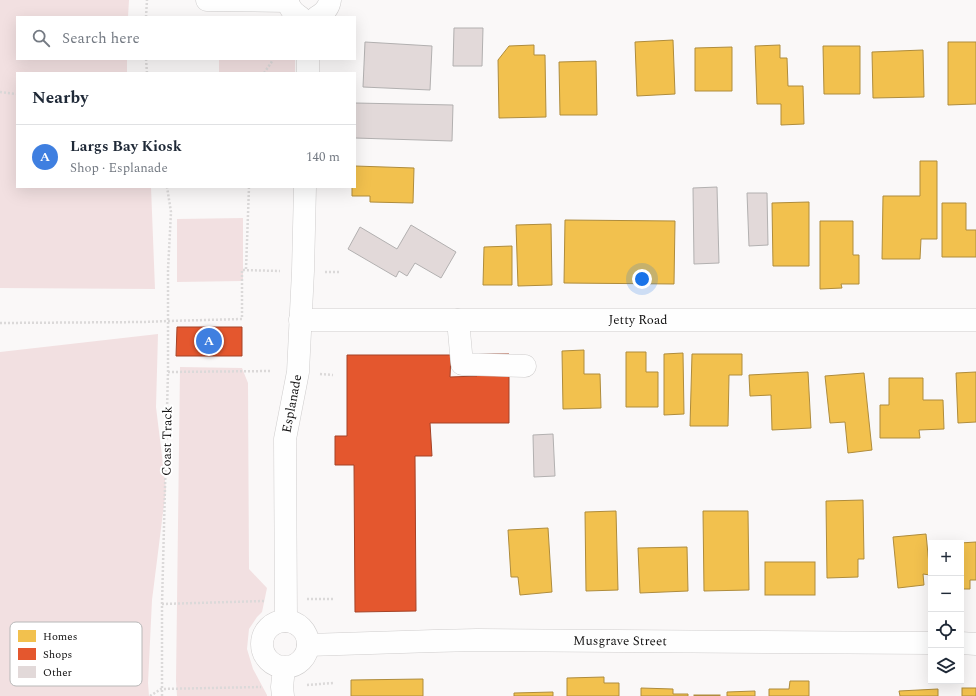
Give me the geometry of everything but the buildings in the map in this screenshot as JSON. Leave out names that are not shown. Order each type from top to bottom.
[{"type":"street","points":[[207,0],[292,6]]},
{"type":"street","points":[[319,16],[327,9],[330,0]]},
{"type":"street","points":[[308,60],[308,72]]},
{"type":"street","name":"Esplanade","points":[[286,621],[285,440],[298,372],[305,188]]},
{"type":"street","name":"Jetty Road","points":[[300,320],[976,320]]},
{"type":"street","points":[[458,320],[462,364],[525,366]]},
{"type":"street","points":[[286,621],[293,622],[300,626],[307,638],[308,645],[307,652],[298,664],[284,668],[269,662],[264,655],[262,639],[270,626],[278,622],[286,621]]},
{"type":"street","name":"Musgrave Street","points":[[308,645],[477,640],[928,643]]},
{"type":"street","points":[[964,643],[976,644]]},
{"type":"street","points":[[274,692],[282,687],[284,668]]},
{"type":"path","points":[[146,16],[147,0]]},
{"type":"path","points":[[146,60],[147,72]]},
{"type":"path","points":[[265,72],[272,60]]},
{"type":"path","points":[[0,92],[16,94]]},
{"type":"path","name":"Coast Track","points":[[162,696],[162,604],[168,372],[168,270],[171,212],[167,188]]},
{"type":"path","points":[[246,270],[249,188]]},
{"type":"path","points":[[0,323],[145,322],[242,319],[242,270],[280,270]]},
{"type":"path","points":[[325,272],[339,272]]},
{"type":"path","points":[[168,372],[271,371]]},
{"type":"path","points":[[315,373],[333,375]]},
{"type":"path","points":[[300,600],[333,599]]},
{"type":"path","points":[[162,604],[266,601]]},
{"type":"path","points":[[307,685],[333,683]]},
{"type":"path","points":[[150,696],[162,689],[274,692]]},
{"type":"shaded area","points":[[0,0],[129,0],[128,16],[16,16],[16,60],[127,60],[127,72],[16,72],[16,188],[151,188],[155,289],[0,288]]},
{"type":"shaded area","points":[[219,60],[295,60],[295,72],[219,72]]},
{"type":"shaded area","points":[[243,218],[243,281],[177,282],[177,219]]},
{"type":"shaded area","points":[[158,334],[156,407],[166,489],[152,600],[148,683],[149,696],[0,696],[0,352]]},
{"type":"shaded area","points":[[180,367],[242,368],[248,383],[249,569],[267,588],[262,612],[249,629],[247,649],[253,669],[267,696],[177,696]]},
{"type":"place","name":"Largs Bay Kiosk","points":[[209,341]]}]
